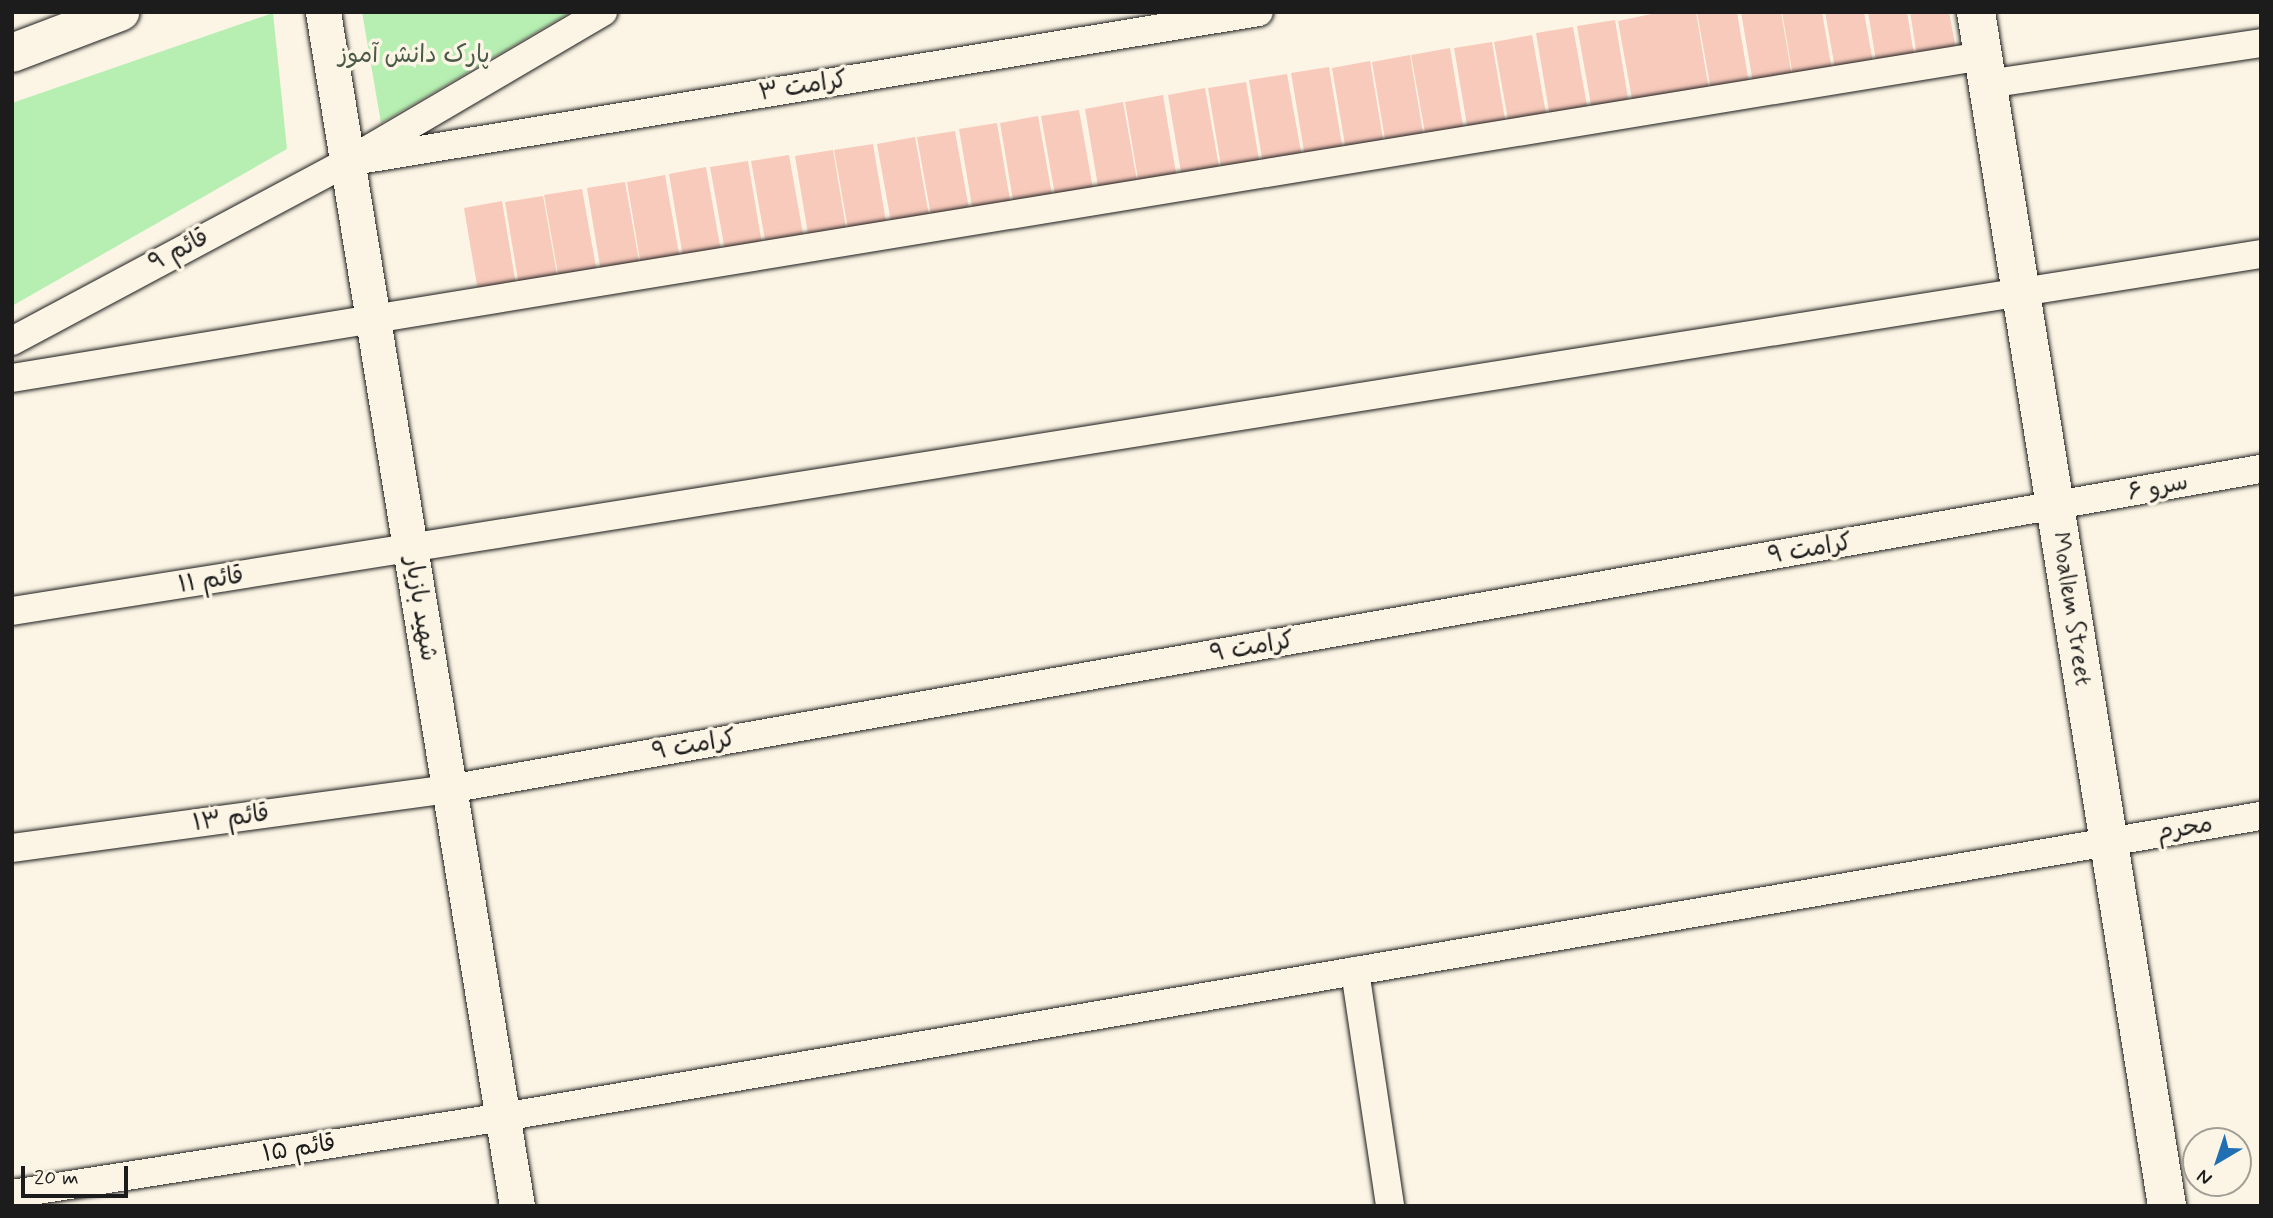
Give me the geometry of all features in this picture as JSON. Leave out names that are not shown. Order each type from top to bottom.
[{"type":"main road","points":[[12,52],[120,12]]},
{"type":"main road","name":"Moallem Street","points":[[1976,12],[2167,1206]]},
{"type":"street","name":"شهید بازیار","points":[[323,12],[517,1206]]},
{"type":"street","name":"قائم ۹","points":[[12,341],[347,162],[603,12]]},
{"type":"street","name":"کرامت ۳","points":[[347,162],[1202,15],[1259,12]]},
{"type":"street","points":[[12,378],[373,319],[1985,70],[2261,43]]},
{"type":"street","name":"قائم ۱۱","points":[[12,611],[2021,296],[2261,254]]},
{"type":"street","name":"سرو ۶","points":[[2055,507],[2261,469]]},
{"type":"street","name":"کرامت ۹","points":[[449,789],[2055,507]]},
{"type":"street","name":"قائم ۱۳","points":[[12,848],[449,789]]},
{"type":"street","name":"محرم","points":[[1355,971],[2261,816]]},
{"type":"street","points":[[1355,971],[1390,1206]]},
{"type":"street","name":"قائم ۱۵","points":[[12,1194],[503,1117],[1355,971]]},
{"type":"green space","name":"پارک دانش آموز","points":[[362,12],[571,12],[381,123]]},
{"type":"green space","points":[[273,13],[287,149],[12,306],[12,103]]},
{"type":"building","points":[[1661,12],[1696,12],[1710,96],[1634,110],[1618,21]]},
{"type":"building","points":[[1697,12],[1737,12],[1750,89],[1712,96]]},
{"type":"building","points":[[1741,12],[1781,12],[1793,82],[1754,89]]},
{"type":"building","points":[[1782,12],[1822,12],[1833,76],[1794,82]]},
{"type":"building","points":[[1825,12],[1864,12],[1874,68],[1836,74]]},
{"type":"building","points":[[1868,12],[1907,12],[1915,61],[1877,67]]},
{"type":"building","points":[[1910,12],[1949,12],[1957,55],[1918,62]]},
{"type":"building","points":[[1615,20],[1630,110],[1593,116],[1577,26]]},
{"type":"building","points":[[1573,27],[1589,117],[1551,123],[1536,33]]},
{"type":"building","points":[[1532,35],[1548,125],[1510,131],[1494,42]]},
{"type":"building","points":[[1492,42],[1507,131],[1469,137],[1454,48]]},
{"type":"building","points":[[1450,48],[1465,138],[1427,144],[1411,55]]},
{"type":"building","points":[[1410,55],[1425,145],[1387,151],[1372,62]]},
{"type":"building","points":[[1370,61],[1385,151],[1347,157],[1332,68]]},
{"type":"building","points":[[1329,67],[1344,157],[1306,163],[1291,73]]},
{"type":"building","points":[[1287,74],[1303,163],[1264,170],[1249,80]]},
{"type":"building","points":[[1246,82],[1261,172],[1223,178],[1208,88]]},
{"type":"building","points":[[1205,88],[1221,178],[1183,184],[1168,95]]},
{"type":"building","points":[[1163,95],[1178,185],[1140,191],[1125,102]]},
{"type":"building","points":[[1123,102],[1139,192],[1100,198],[1085,109]]},
{"type":"building","points":[[1079,110],[1095,200],[1057,206],[1041,116]]},
{"type":"building","points":[[1038,116],[1054,206],[1015,212],[1000,123]]},
{"type":"building","points":[[997,123],[1012,212],[974,218],[959,129]]},
{"type":"building","points":[[955,131],[971,220],[933,227],[917,137]]},
{"type":"building","points":[[915,137],[931,227],[893,233],[877,144]]},
{"type":"building","points":[[873,144],[888,234],[850,240],[834,150]]},
{"type":"building","points":[[833,150],[848,240],[810,246],[795,156]]},
{"type":"building","points":[[789,155],[805,245],[767,251],[751,161]]},
{"type":"building","points":[[748,161],[763,250],[726,256],[710,167]]},
{"type":"building","points":[[706,167],[722,257],[684,263],[669,174]]},
{"type":"building","points":[[665,175],[681,265],[642,272],[627,182]]},
{"type":"building","points":[[625,182],[641,272],[602,278],[587,188]]},
{"type":"building","points":[[582,189],[598,278],[560,285],[544,195]]},
{"type":"building","points":[[543,196],[559,286],[520,292],[505,202]]},
{"type":"building","points":[[502,201],[517,291],[479,297],[464,208]]}]
